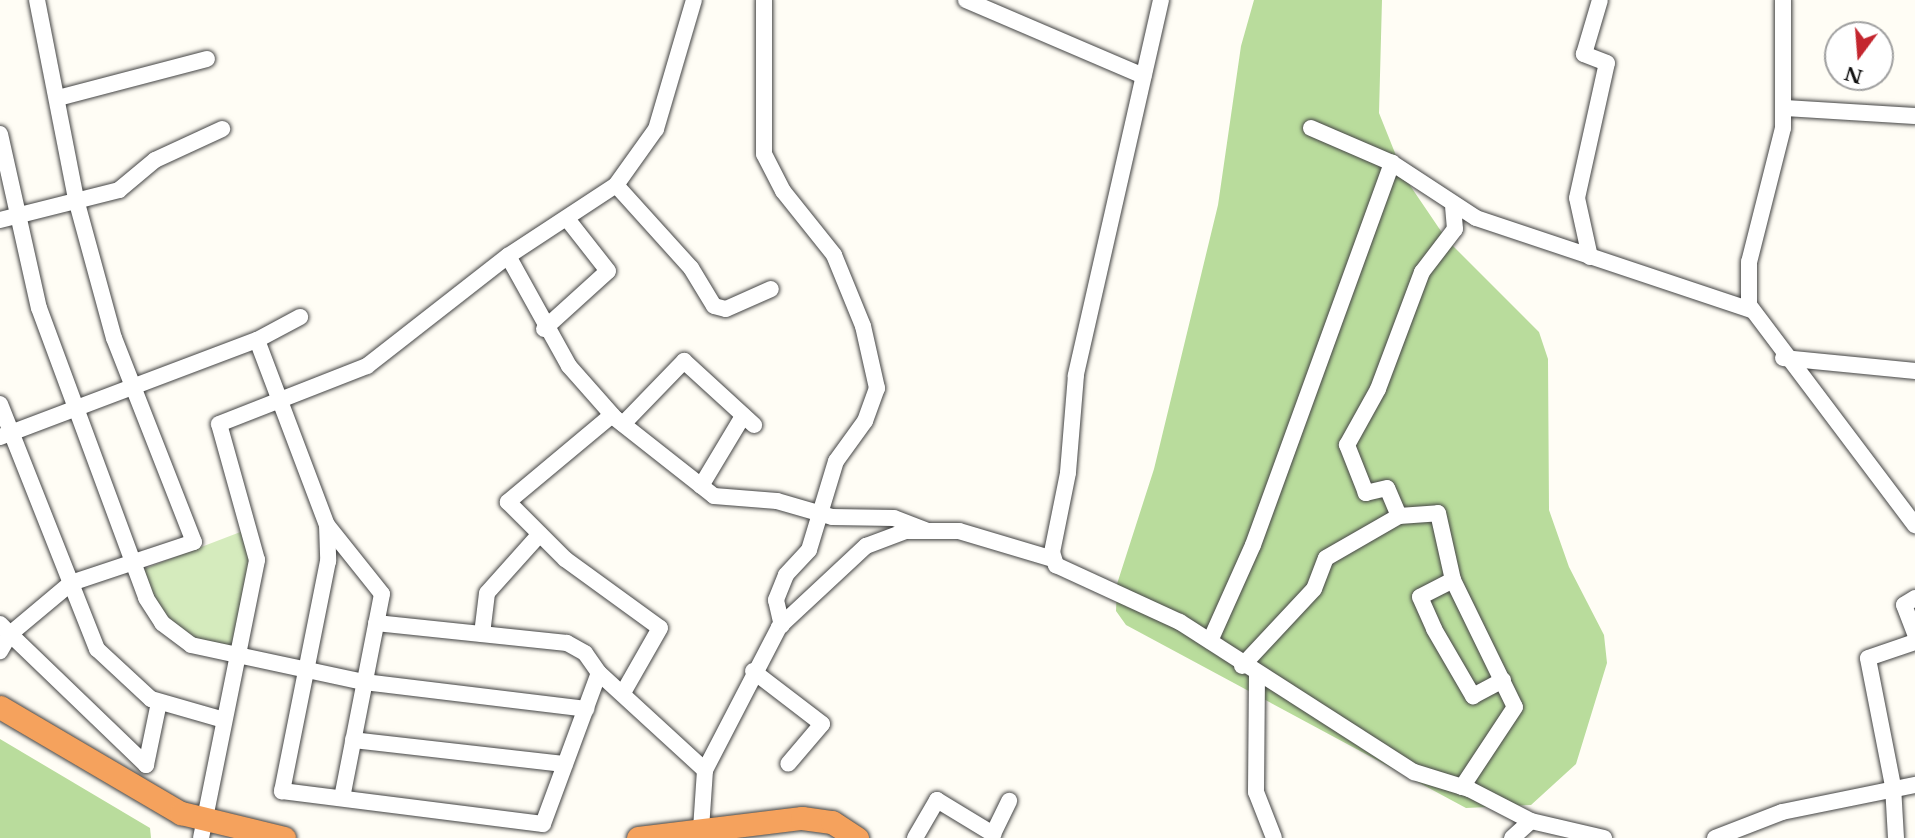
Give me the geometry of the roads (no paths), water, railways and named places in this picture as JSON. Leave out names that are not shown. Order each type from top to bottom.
[{"type":"highway","points":[[0,707],[202,830],[284,838]]},
{"type":"highway","points":[[653,837],[802,818],[832,822],[858,838]]},
{"type":"street","points":[[0,651],[5,629],[71,583],[134,565],[194,542],[133,388],[77,202],[37,0]]},
{"type":"street","points":[[202,830],[257,560],[219,424],[379,358],[508,256],[568,220],[616,184],[656,130],[694,0]]},
{"type":"street","points":[[764,0],[764,154],[783,191],[834,255],[863,326],[877,388],[865,422],[836,461],[809,550],[786,575],[776,600],[782,625]]},
{"type":"street","points":[[965,0],[1143,76]]},
{"type":"street","points":[[1053,559],[1076,374],[1161,0]]},
{"type":"street","points":[[1590,257],[1577,198],[1607,62],[1584,54],[1600,0]]},
{"type":"street","points":[[1783,0],[1785,108],[1778,159],[1749,262],[1751,310],[1783,358],[1915,525]]},
{"type":"street","points":[[58,98],[207,59]]},
{"type":"street","points":[[1785,108],[1915,116]]},
{"type":"street","points":[[1311,128],[1392,163],[1452,208],[1751,310]]},
{"type":"street","points":[[0,220],[119,190],[155,160],[222,129]]},
{"type":"street","points":[[0,134],[39,308],[146,597],[171,632],[191,645],[364,682],[586,709]]},
{"type":"street","points":[[1210,641],[1253,545],[1392,163]]},
{"type":"street","points":[[616,184],[691,268],[714,306],[726,309],[771,289]]},
{"type":"street","points":[[1399,516],[1387,488],[1366,493],[1347,445],[1378,389],[1422,272],[1455,229],[1452,208]]},
{"type":"street","points":[[544,328],[608,271],[568,220]]},
{"type":"street","points":[[508,256],[544,328],[618,419],[720,499],[777,501],[821,515],[894,518],[926,530],[981,536],[1053,559],[1063,571],[1210,641],[1242,666],[1414,772],[1462,787],[1531,821],[1604,838]]},
{"type":"street","points":[[4,434],[75,410],[257,340],[300,317]]},
{"type":"street","points":[[257,340],[327,525],[328,561],[282,791],[543,824],[599,673]]},
{"type":"street","points":[[1783,358],[1915,371]]},
{"type":"street","points":[[624,691],[660,628],[540,534],[508,502],[618,419],[684,361],[748,420],[701,486]]},
{"type":"street","points":[[0,404],[4,434],[71,583],[97,649],[159,702],[224,720]]},
{"type":"street","points":[[1242,666],[1314,589],[1326,558],[1399,516],[1438,513],[1453,580],[1516,707],[1462,787]]},
{"type":"street","points":[[327,525],[378,586],[376,623],[342,798]]},
{"type":"street","points":[[701,829],[705,770],[753,671],[782,625],[866,546],[926,530]]},
{"type":"street","points":[[482,634],[487,593],[540,534]]},
{"type":"street","points":[[1453,580],[1420,597],[1434,629],[1473,696],[1503,681]]},
{"type":"street","points":[[1915,598],[1904,605],[1915,634]]},
{"type":"street","points":[[376,623],[571,645],[599,673],[624,691],[629,705],[705,770]]},
{"type":"street","points":[[5,629],[146,765],[159,702]]},
{"type":"street","points":[[1896,838],[1893,786],[1868,658],[1915,642]]},
{"type":"street","points":[[753,671],[822,724],[788,764]]},
{"type":"street","points":[[1257,675],[1256,792],[1274,838]]},
{"type":"street","points":[[353,740],[565,764]]},
{"type":"street","points":[[1715,838],[1782,812],[1893,786],[1915,785]]},
{"type":"street","points":[[915,838],[937,800],[993,834],[1008,801]]},
{"type":"street","points":[[1512,838],[1531,821]]}]
